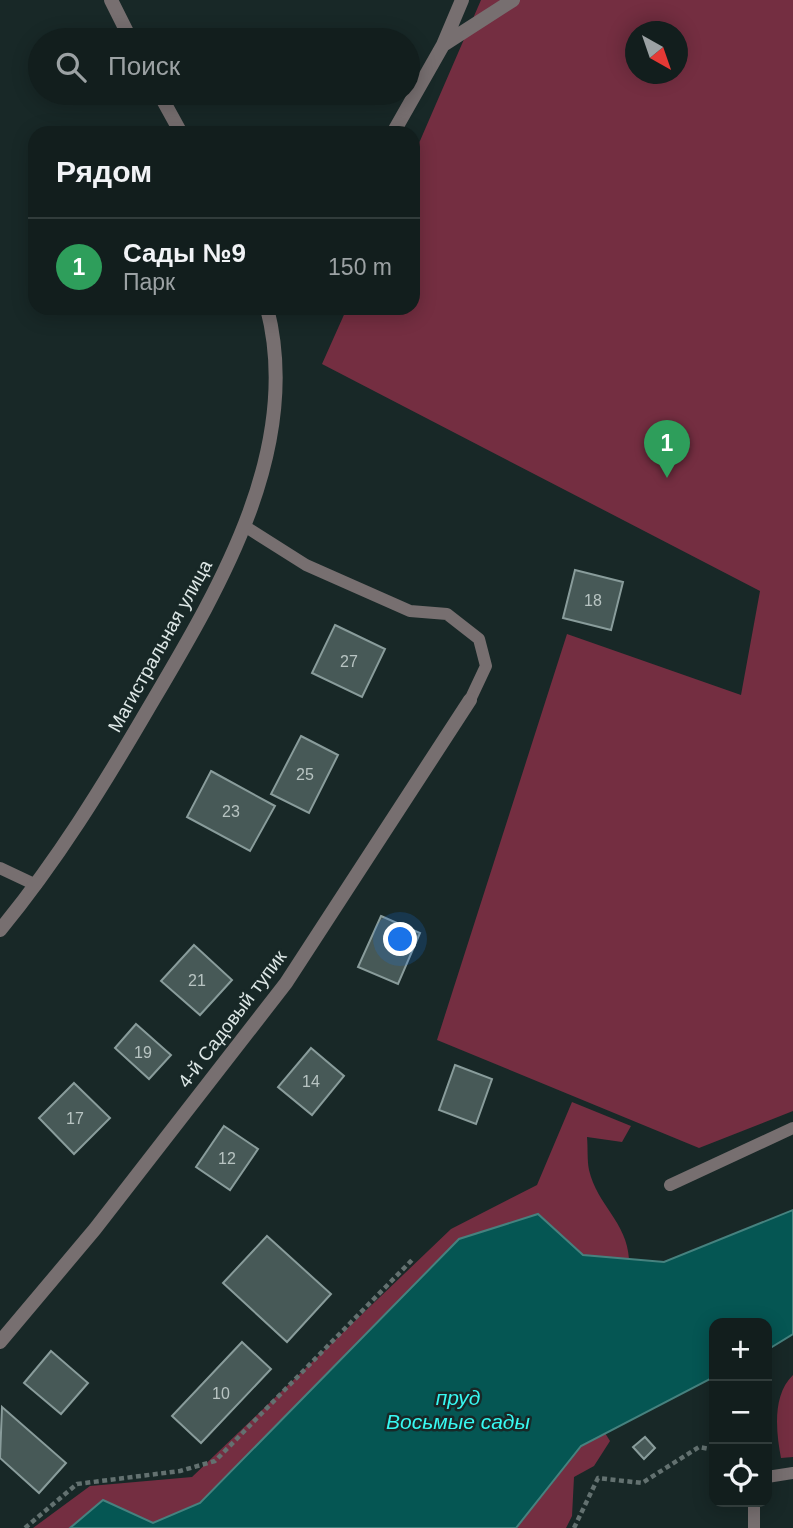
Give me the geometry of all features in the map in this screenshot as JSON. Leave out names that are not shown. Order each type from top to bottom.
[{"type":"street","points":[[111,0],[125,28]]},
{"type":"street","points":[[420,85],[443,44],[462,0]]},
{"type":"street","points":[[443,44],[513,0]]},
{"type":"street","points":[[166,105],[177,126]]},
{"type":"street","points":[[397,126],[409,105]]},
{"type":"street","name":"Магистральная улица","points":[[0,930],[36,885],[93,803],[210,604],[246,527],[277,400],[274,332],[269,315]]},
{"type":"street","name":"4-й Садовый тупик","points":[[0,1342],[95,1230],[286,984],[470,700]]},
{"type":"lane","points":[[246,527],[306,565],[410,611],[447,614],[479,639],[486,666],[470,700]]},
{"type":"lane","points":[[0,868],[36,885]]},
{"type":"lane","points":[[670,1185],[793,1128]]},
{"type":"lane","points":[[772,1476],[793,1473]]},
{"type":"lane","points":[[754,1507],[754,1528]]},
{"type":"path","points":[[25,1528],[78,1484],[180,1471],[215,1461],[413,1259]]},
{"type":"path","points":[[574,1528],[598,1478],[642,1483],[699,1447],[709,1449]]},
{"type":"shaded area","points":[[481,0],[793,0],[793,1111],[699,1148],[437,1040],[567,634],[741,695],[760,591],[322,364],[344,315],[420,315],[420,141]]},
{"type":"shaded area","points":[[572,1102],[631,1126],[622,1142],[587,1137],[588,1166],[593,1182],[623,1234],[629,1259],[583,1255],[537,1214],[459,1239],[200,1503],[153,1523],[103,1500],[70,1528],[33,1528],[90,1486],[192,1477],[451,1229],[537,1185]]},
{"type":"shaded area","points":[[793,1375],[793,1457],[781,1458],[777,1414],[786,1383]]},
{"type":"shaded area","points":[[605,1433],[610,1441],[594,1466],[574,1477],[572,1516],[566,1528],[516,1528],[581,1446]]},
{"type":"water","name":"пруд Восьмые сады","points":[[793,1210],[793,1334],[772,1347],[772,1318],[709,1318],[709,1380],[581,1446],[516,1528],[70,1528],[103,1500],[153,1523],[200,1503],[459,1239],[538,1214],[583,1255],[664,1262]]},
{"type":"building","points":[[575,570],[623,582],[611,630],[563,618]]},
{"type":"building","points":[[335,625],[385,649],[362,697],[312,673]]},
{"type":"building","points":[[301,736],[338,755],[309,813],[271,794]]},
{"type":"building","points":[[211,771],[275,806],[250,851],[187,817]]},
{"type":"building","points":[[381,916],[420,933],[398,984],[358,967]]},
{"type":"building","points":[[194,945],[232,980],[200,1015],[161,981]]},
{"type":"building","points":[[136,1024],[171,1055],[149,1079],[115,1048]]},
{"type":"building","points":[[311,1048],[344,1076],[312,1115],[278,1087]]},
{"type":"building","points":[[455,1065],[492,1079],[476,1124],[439,1110]]},
{"type":"building","points":[[74,1083],[110,1118],[74,1154],[39,1118]]},
{"type":"building","points":[[224,1126],[258,1149],[230,1190],[196,1167]]},
{"type":"building","points":[[267,1236],[331,1294],[287,1342],[223,1283]]},
{"type":"building","points":[[242,1342],[271,1369],[201,1443],[172,1416]]},
{"type":"building","points":[[51,1351],[88,1383],[61,1414],[24,1383]]},
{"type":"building","points":[[2,1407],[66,1463],[39,1493],[0,1458]]},
{"type":"building","points":[[645,1437],[655,1448],[644,1459],[633,1447]]},
{"type":"place","name":"Сады №9","points":[[667,478]]}]
